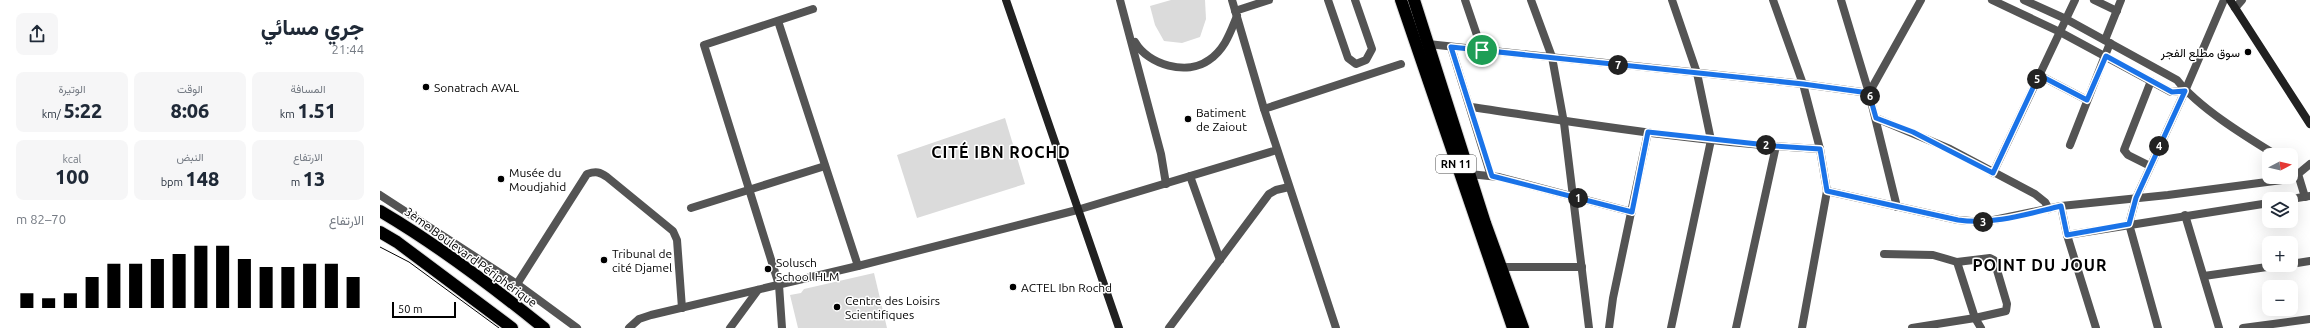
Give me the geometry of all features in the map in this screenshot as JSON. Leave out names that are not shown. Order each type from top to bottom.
[{"type":"highway","name":"RN 11","points":[[1401,0],[1513,328]]},
{"type":"highway","name":"RN 11","points":[[1414,0],[1500,266],[1523,328]]},
{"type":"highway","name":"3ème Boulevard Périphérique","points":[[380,211],[411,229],[503,295],[544,328]]},
{"type":"highway","points":[[380,232],[512,328]]},
{"type":"highway","points":[[380,238],[426,264]]},
{"type":"street","points":[[1006,0],[1077,210],[1119,328]]},
{"type":"street","points":[[1120,0],[1130,32],[1166,184]]},
{"type":"street","points":[[1232,0],[1264,109],[1336,328]]},
{"type":"street","points":[[1130,32],[1140,50],[1155,61],[1174,67],[1194,66],[1209,61],[1224,46],[1236,13],[1269,0]]},
{"type":"street","points":[[1328,0],[1348,58],[1356,64],[1366,60],[1372,49],[1355,0]]},
{"type":"street","points":[[1465,0],[1482,50]]},
{"type":"street","points":[[1531,0],[1552,58],[1564,120],[1589,328]]},
{"type":"street","points":[[1671,328],[1711,140],[1697,73],[1672,0]]},
{"type":"street","points":[[1773,0],[1803,84],[1820,149],[1827,191],[1802,328]]},
{"type":"street","points":[[1841,0],[1876,118],[1897,207]]},
{"type":"street","points":[[1869,93],[1921,0]]},
{"type":"street","points":[[2024,0],[2066,19],[2177,80],[2185,91],[2242,134],[2265,148]]},
{"type":"street","points":[[1993,173],[2075,0]]},
{"type":"street","points":[[2094,0],[2116,11]]},
{"type":"street","points":[[2070,145],[2106,56],[2107,41],[2121,0]]},
{"type":"street","points":[[2158,328],[2129,224],[2136,198],[2185,91],[2224,0]]},
{"type":"street","points":[[2230,0],[2310,124]]},
{"type":"street","points":[[2236,8],[2242,0]]},
{"type":"street","points":[[1995,1],[2060,32],[2172,92],[2185,91]]},
{"type":"street","points":[[782,328],[779,285],[704,45],[813,9]]},
{"type":"street","points":[[778,21],[858,266]]},
{"type":"street","points":[[1428,44],[1803,84],[1869,93]]},
{"type":"street","points":[[1451,47],[1492,176]]},
{"type":"street","points":[[1264,109],[1401,64]]},
{"type":"street","points":[[2039,75],[2087,100]]},
{"type":"street","points":[[2150,166],[2128,155],[2124,150],[2151,81]]},
{"type":"street","points":[[1471,107],[1711,140],[1820,149]]},
{"type":"street","points":[[1876,118],[1913,132],[2035,194],[2045,202],[2049,209]]},
{"type":"street","points":[[1609,328],[1613,298],[1648,132]]},
{"type":"street","points":[[1736,328],[1776,146]]},
{"type":"street","points":[[629,328],[639,319],[858,266],[1077,210],[1277,150]]},
{"type":"street","points":[[2307,197],[2298,174],[2310,164]]},
{"type":"street","points":[[691,208],[825,166]]},
{"type":"street","points":[[517,284],[587,174],[594,172],[604,175],[673,231],[677,240],[682,308]]},
{"type":"street","points":[[1470,174],[1492,176],[1632,212]]},
{"type":"street","points":[[1190,176],[1220,260]]},
{"type":"street","points":[[1827,191],[1970,222],[2000,220],[2061,206],[2262,182]]},
{"type":"street","points":[[1169,328],[1269,194],[1276,190],[1289,187]]},
{"type":"street","points":[[380,195],[517,284],[577,328]]},
{"type":"street","points":[[2067,235],[2185,215],[2262,204]]},
{"type":"street","points":[[2061,206],[2067,235],[2096,328]]},
{"type":"street","points":[[2185,215],[2219,328]]},
{"type":"street","points":[[1884,254],[1933,255],[1956,262],[1990,258],[1994,260],[2007,304],[2006,311],[1975,318],[1912,328]]},
{"type":"street","points":[[2298,263],[2310,261]]},
{"type":"street","points":[[1956,262],[1975,318],[1981,328]]},
{"type":"street","points":[[1500,266],[1582,267]]},
{"type":"street","points":[[2204,276],[2262,268]]},
{"type":"street","points":[[730,328],[758,290]]},
{"type":"street","points":[[2243,328],[2310,319]]},
{"type":"shaded area","points":[[1171,0],[1205,0],[1206,19],[1200,37],[1182,43],[1164,41],[1155,25],[1150,6]]},
{"type":"shaded area","points":[[1005,118],[1025,184],[917,218],[897,155]]},
{"type":"shaded area","name":"Centre des Loisirs Scientifiques","points":[[874,273],[887,328],[798,328],[790,295],[801,293],[804,289]]},
{"type":"tram line","points":[[380,247],[409,262],[499,328]]},
{"type":"place","name":"سوق مطلع الفجر","points":[[2248,52]]},
{"type":"place","name":"Sonatrach AVAL","points":[[426,87]]},
{"type":"place","name":"Batiment de Zaiout","points":[[1188,119]]},
{"type":"place","name":"Musée du Moudjahid","points":[[501,179]]},
{"type":"place","name":"Tribunal de cité Djamel","points":[[604,260]]},
{"type":"place","name":"Solusch School HLM","points":[[768,269]]},
{"type":"place","name":"ACTEL Ibn Rochd","points":[[1013,287]]},
{"type":"place","name":"Centre des Loisirs Scientifiques","points":[[837,307]]},
{"type":"district","name":"CITÉ IBN ROCHD","points":[[1001,152]]},
{"type":"district","name":"POINT DU JOUR","points":[[2040,265]]},
{"type":"route","points":[[1451,47],[1482,50],[1803,84],[1869,93],[1876,118],[1913,132],[1950,149],[1993,173],[2039,75],[2087,100],[2106,56],[2172,92],[2185,91],[2136,198],[2129,224],[2067,235],[2061,206],[2000,220],[1970,222],[1958,220],[1827,191],[1820,149],[1776,146],[1648,132],[1632,212],[1492,176],[1451,47]]}]
